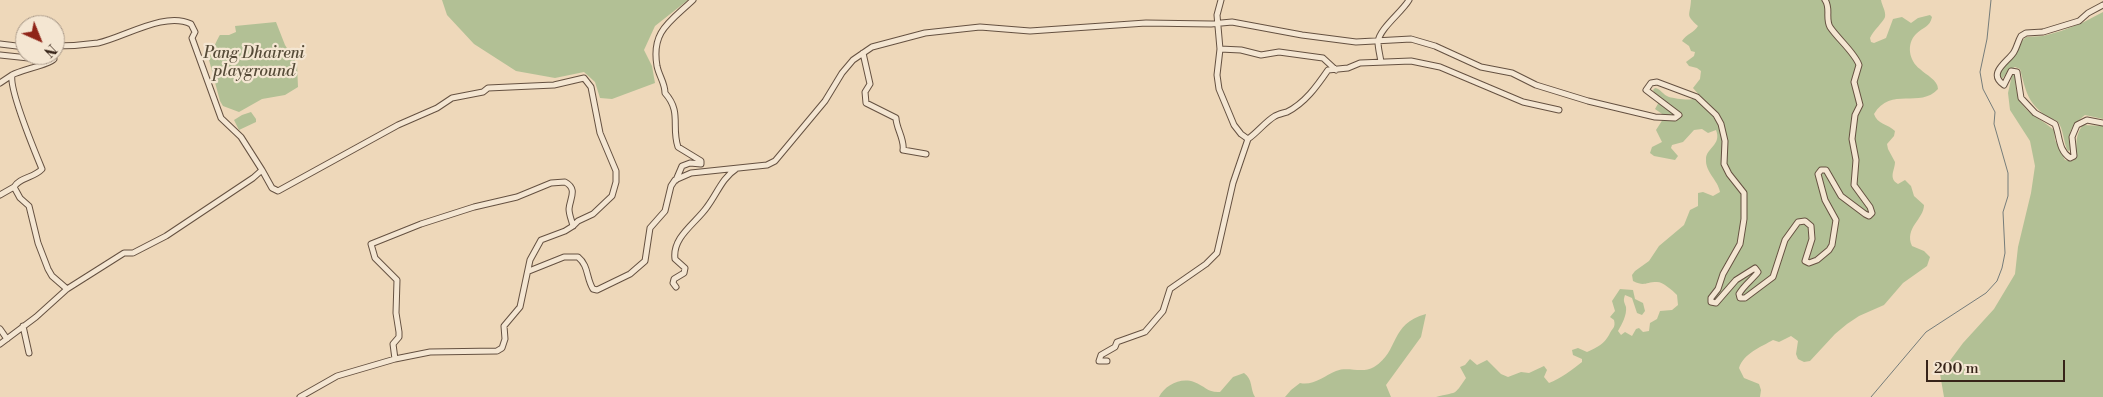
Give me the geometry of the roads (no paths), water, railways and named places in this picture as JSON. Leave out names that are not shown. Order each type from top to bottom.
[{"type":"street","points":[[529,272],[564,257],[578,258],[586,267],[589,282],[593,289],[597,290],[630,274],[646,261],[650,228],[665,211],[672,186],[682,166],[690,163],[700,164],[701,161],[678,147],[674,132],[676,114],[672,102],[665,93],[665,87],[657,66],[656,40],[669,23],[693,0]]},
{"type":"street","points":[[1221,0],[1217,15],[1220,49],[1217,75],[1219,89],[1234,125],[1248,139]]},
{"type":"street","points":[[1381,62],[1378,41],[1382,32],[1401,13],[1409,0]]},
{"type":"street","points":[[676,180],[691,174],[718,169],[736,169],[775,161],[825,101],[842,73],[862,53],[872,47],[926,33],[980,27],[1030,31],[1146,24],[1247,23],[1302,35],[1356,42],[1396,38],[1411,39],[1435,46],[1481,67],[1512,73],[1536,85],[1588,101],[1655,117],[1674,118],[1679,115],[1646,90],[1651,83],[1657,82],[1697,97],[1708,107],[1721,124],[1724,137],[1724,164],[1744,193],[1744,218],[1740,244],[1718,289],[1711,298],[1711,302],[1716,303],[1736,280],[1753,268],[1757,269],[1758,272],[1741,290],[1740,298],[1747,297],[1769,282],[1775,272],[1785,240],[1798,222],[1805,221],[1811,226],[1812,238],[1805,261],[1809,263],[1824,256],[1832,245],[1836,220],[1825,200],[1819,171],[1826,170],[1841,196],[1865,214],[1869,216],[1872,213],[1854,185],[1856,160],[1852,139],[1855,115],[1860,105],[1854,82],[1859,66],[1853,54],[1845,47],[1829,25],[1829,6],[1825,0]]},
{"type":"street","points":[[2103,5],[2088,13],[2079,21],[2043,32],[2026,33],[2021,36],[2014,54],[2000,66],[1998,72],[1999,81],[2004,85],[2011,71],[2017,72],[2020,98],[2032,110],[2055,124],[2061,146],[2070,158],[2074,156],[2072,137],[2077,125],[2087,120],[2103,123]]},
{"type":"street","points":[[65,45],[98,43],[158,22],[177,19],[191,24],[194,29],[192,38],[221,118],[241,137],[272,188],[278,191],[398,125],[437,108],[452,98],[483,92],[488,88],[554,85],[584,78],[591,87],[600,133],[616,170],[616,182],[612,196],[593,214],[578,221],[574,226],[541,240],[530,260],[520,308],[504,326],[504,344],[499,349],[430,352],[395,359],[337,376],[300,397]]},
{"type":"street","points":[[0,44],[15,45]]},
{"type":"street","points":[[1220,49],[1241,50],[1261,55],[1279,52],[1323,58],[1336,70]]},
{"type":"street","points":[[862,53],[870,84],[864,92],[866,103],[896,118],[895,124],[904,145],[903,150],[926,154]]},
{"type":"street","points":[[0,55],[38,59],[52,57],[54,59],[51,63],[28,68],[0,82]]},
{"type":"street","points":[[1108,361],[1099,361],[1101,355],[1115,347],[1117,342],[1145,332],[1163,311],[1170,289],[1217,254],[1233,183],[1248,139],[1276,115],[1287,112],[1304,100],[1328,70],[1336,70],[1360,63],[1411,61],[1440,67],[1523,102],[1559,110]]},
{"type":"street","points":[[0,195],[42,169],[15,96],[11,81],[12,75]]},
{"type":"street","points":[[676,287],[673,280],[678,275],[684,273],[685,268],[674,259],[678,243],[687,229],[707,207],[724,179],[736,169]]},
{"type":"street","points":[[0,344],[52,304],[67,289],[124,253],[133,253],[182,226],[262,170]]},
{"type":"street","points":[[395,359],[393,344],[399,337],[400,332],[396,313],[397,280],[375,258],[370,244],[421,224],[474,207],[517,197],[551,183],[565,182],[572,190],[573,196],[569,209],[574,226]]},
{"type":"street","points":[[14,187],[20,198],[29,206],[38,242],[48,270],[67,289]]},
{"type":"street","points":[[23,326],[29,353]]},
{"type":"street","points":[[0,329],[7,339]]},
{"type":"waterway","points":[[1871,397],[1926,332],[1986,293],[1997,281],[2002,268],[2005,253],[2003,212],[2008,196],[2008,173],[1994,124],[1995,112],[1983,89],[1980,72],[1987,39],[1991,0]]},
{"type":"park label","name":"Pang Dhaireni playground","points":[[254,63]]}]
